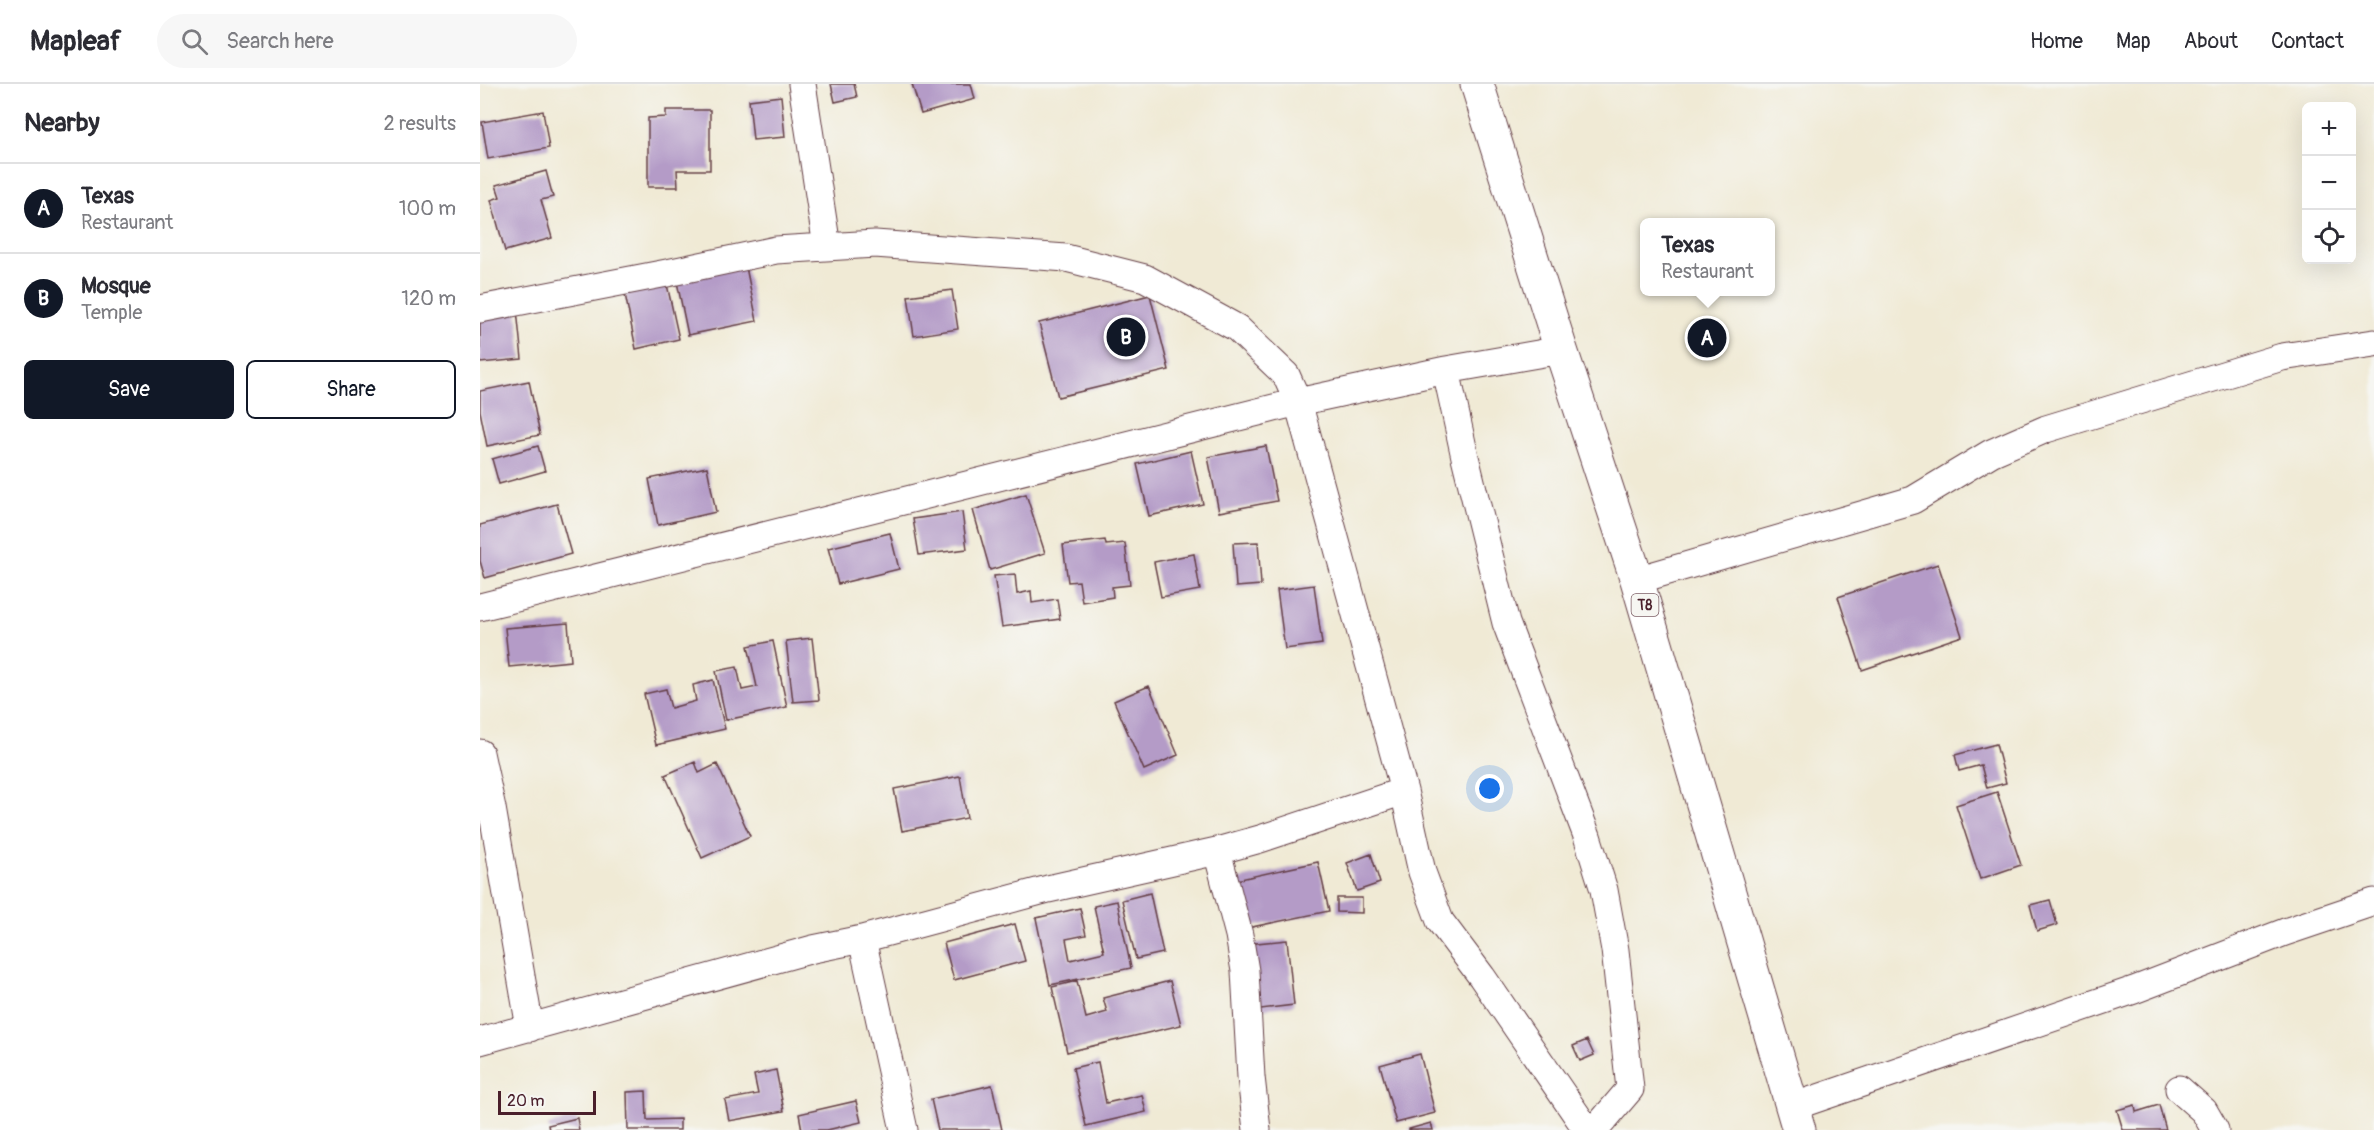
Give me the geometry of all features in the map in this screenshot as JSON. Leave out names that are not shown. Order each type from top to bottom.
[{"type":"highway","name":"T8","points":[[1477,84],[1561,350],[1638,580],[1796,1119]]},
{"type":"street","points":[[802,84],[827,247]]},
{"type":"street","points":[[480,309],[776,250],[875,244],[1066,258],[1145,278],[1237,328],[1287,375],[1298,402],[1404,791],[1422,872],[1440,921],[1482,977],[1587,1130]]},
{"type":"street","points":[[1638,580],[1913,500],[1991,453],[2046,429],[2282,357],[2374,343]]},
{"type":"street","points":[[480,607],[1298,402],[1446,370],[1561,350]]},
{"type":"street","points":[[1446,370],[1506,623],[1587,836],[1606,900],[1615,950],[1630,1089],[1595,1130]]},
{"type":"street","points":[[480,753],[492,808],[530,1028]]},
{"type":"street","points":[[480,1041],[813,949],[862,939],[1048,889],[1260,839],[1404,791]]},
{"type":"street","points":[[1217,850],[1239,935],[1245,971],[1251,1077],[1257,1130]]},
{"type":"street","points":[[1796,1119],[2285,932],[2374,902]]},
{"type":"street","points":[[862,939],[904,1130]]},
{"type":"street","points":[[2179,1089],[2204,1111],[2215,1130]]},
{"type":"building","points":[[831,84],[854,84],[857,97],[835,102]]},
{"type":"building","points":[[912,84],[971,84],[975,99],[921,114]]},
{"type":"building","points":[[781,96],[785,137],[753,140],[749,100]]},
{"type":"building","points":[[666,110],[710,110],[710,170],[677,170],[678,187],[648,187],[648,118],[666,117]]},
{"type":"building","points":[[543,111],[549,148],[488,159],[482,122]]},
{"type":"building","points":[[546,171],[553,197],[541,200],[552,238],[505,251],[491,200],[500,197],[496,185]]},
{"type":"building","points":[[745,262],[757,321],[688,335],[676,277]]},
{"type":"building","points":[[666,280],[679,339],[636,349],[624,289]]},
{"type":"building","points":[[952,290],[958,329],[914,336],[908,296]]},
{"type":"building","points":[[1150,295],[1169,370],[1058,397],[1039,323]]},
{"type":"building","points":[[517,310],[522,359],[480,363],[480,313]]},
{"type":"building","points":[[529,381],[540,435],[487,446],[480,411],[480,391]]},
{"type":"building","points":[[538,446],[545,471],[499,484],[492,459]]},
{"type":"building","points":[[1266,446],[1277,501],[1219,512],[1208,457]]},
{"type":"building","points":[[1191,451],[1203,504],[1149,516],[1137,464]]},
{"type":"building","points":[[707,467],[716,512],[658,525],[649,479]]},
{"type":"building","points":[[1026,494],[1045,553],[990,570],[973,510]]},
{"type":"building","points":[[557,504],[571,554],[485,578],[480,561],[480,525]]},
{"type":"building","points":[[962,512],[967,549],[919,555],[913,519]]},
{"type":"building","points":[[890,533],[899,569],[838,584],[828,548]]},
{"type":"building","points":[[1105,540],[1106,545],[1125,543],[1130,585],[1112,587],[1113,597],[1082,602],[1079,581],[1068,582],[1063,545]]},
{"type":"building","points":[[1258,542],[1261,585],[1236,587],[1233,543]]},
{"type":"building","points":[[1194,554],[1200,590],[1161,597],[1154,562]]},
{"type":"building","points":[[1938,564],[1962,636],[1862,670],[1838,597]]},
{"type":"building","points":[[1015,574],[1017,594],[1031,591],[1032,603],[1057,599],[1060,619],[1002,627],[994,576]]},
{"type":"building","points":[[1314,585],[1322,644],[1285,649],[1277,590]]},
{"type":"building","points":[[568,623],[571,661],[509,667],[505,628]]},
{"type":"building","points":[[812,638],[819,700],[793,702],[786,641]]},
{"type":"building","points":[[773,641],[787,707],[726,720],[716,671],[737,667],[742,690],[757,687],[748,646]]},
{"type":"building","points":[[713,680],[725,729],[656,745],[644,694],[666,689],[671,708],[696,701],[693,685]]},
{"type":"building","points":[[1149,686],[1178,755],[1144,770],[1114,701]]},
{"type":"building","points":[[1996,744],[2006,783],[1987,788],[1981,765],[1959,771],[1955,755]]},
{"type":"building","points":[[695,762],[699,773],[717,764],[750,836],[702,858],[665,775]]},
{"type":"building","points":[[960,776],[967,818],[902,831],[894,789]]},
{"type":"building","points":[[1997,792],[2021,865],[1980,879],[1956,805]]},
{"type":"building","points":[[1371,854],[1380,883],[1357,891],[1347,863]]},
{"type":"building","points":[[1318,862],[1329,911],[1247,928],[1236,880]]},
{"type":"building","points":[[1150,893],[1163,953],[1136,959],[1122,900]]},
{"type":"building","points":[[1337,898],[1362,898],[1362,913],[1337,912]]},
{"type":"building","points":[[2050,900],[2057,925],[2037,931],[2030,905]]},
{"type":"building","points":[[1117,901],[1131,968],[1050,985],[1036,918],[1080,908],[1086,935],[1066,939],[1070,960],[1104,952],[1094,906]]},
{"type":"building","points":[[1015,924],[1025,961],[954,980],[944,943]]},
{"type":"building","points":[[1287,940],[1294,1005],[1253,1010],[1247,944]]},
{"type":"building","points":[[1077,981],[1086,1018],[1107,1012],[1103,998],[1170,981],[1181,1025],[1067,1052],[1052,987]]},
{"type":"building","points":[[1587,1040],[1594,1055],[1580,1061],[1573,1046]]},
{"type":"building","points":[[1420,1054],[1435,1113],[1396,1123],[1380,1065]]},
{"type":"building","points":[[1098,1062],[1106,1103],[1142,1095],[1146,1112],[1086,1126],[1073,1068]]},
{"type":"building","points":[[776,1070],[784,1111],[729,1121],[725,1100],[758,1094],[754,1075]]},
{"type":"building","points":[[992,1085],[1002,1130],[938,1130],[931,1099]]},
{"type":"building","points":[[646,1091],[647,1120],[680,1119],[680,1130],[628,1130],[627,1092]]},
{"type":"building","points":[[856,1101],[861,1122],[827,1130],[802,1130],[799,1114]]},
{"type":"building","points":[[2135,1105],[2136,1112],[2159,1105],[2166,1130],[2123,1130],[2117,1110]]},
{"type":"building","points":[[577,1118],[579,1130],[549,1130],[548,1125]]},
{"type":"building","points":[[1431,1123],[1433,1130],[1409,1130],[1409,1129]]},
{"type":"place","name":"Mosque","points":[[1126,337]]},
{"type":"place","name":"Texas","points":[[1707,338]]}]
